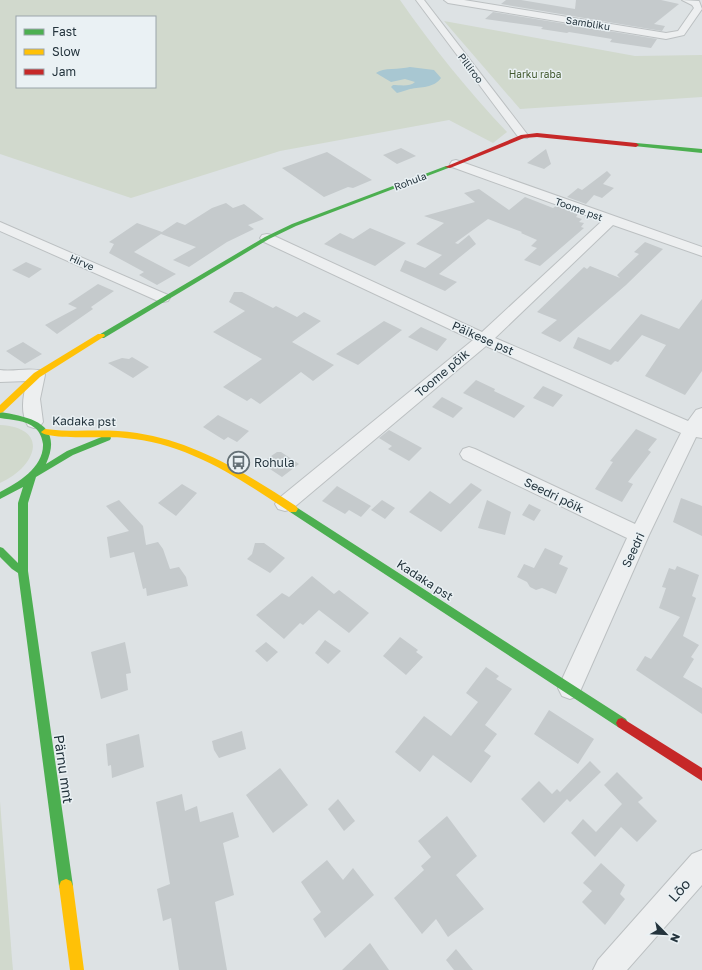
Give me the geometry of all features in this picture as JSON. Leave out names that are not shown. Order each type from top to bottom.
[{"type":"main road","name":"Rohula","points":[[4,407],[37,375],[163,298],[267,238],[294,225],[456,164],[523,136],[702,151]]},
{"type":"main road","points":[[0,397],[4,407],[34,424],[49,447],[44,462],[31,478],[0,496]]},
{"type":"main road","name":"Kadaka pst","points":[[0,415],[34,424],[57,434],[121,434],[160,439],[193,451],[231,469],[702,775]]},
{"type":"main road","name":"Kadaka pst","points":[[31,478],[54,461],[87,444],[121,434]]},
{"type":"main road","name":"Pärnu mnt","points":[[31,478],[23,503],[23,571],[77,970]]},
{"type":"main road","points":[[0,551],[15,566],[23,571]]},
{"type":"street","name":"Pilliroo","points":[[420,0],[523,136]]},
{"type":"street","name":"Sambliku","points":[[450,0],[666,36],[681,32],[698,8],[696,3],[686,0]]},
{"type":"street","name":"Toome pst","points":[[456,164],[702,252]]},
{"type":"street","name":"Toome põik","points":[[285,504],[484,339],[610,220]]},
{"type":"street","name":"Hirve","points":[[0,226],[163,298]]},
{"type":"street","name":"Päikese pst","points":[[267,238],[484,339],[698,425]]},
{"type":"street","points":[[0,376],[9,377],[37,375],[32,399],[34,424]]},
{"type":"street","name":"Seedri","points":[[570,688],[639,535],[698,425]]},
{"type":"street","name":"Seedri põik","points":[[469,454],[639,535]]},
{"type":"street","name":"Lõo","points":[[608,970],[702,864]]},
{"type":"green space","points":[[0,0],[400,0],[451,68],[478,101],[507,132],[493,143],[449,120],[280,151],[131,198],[0,154]]},
{"type":"green space","name":"Harku raba","points":[[444,21],[635,56],[702,55],[702,97],[520,109]]},
{"type":"green space","points":[[0,425],[16,428],[27,433],[32,441],[33,450],[29,459],[22,468],[0,483]]},
{"type":"green space","points":[[0,801],[12,959],[13,970],[0,970]]},
{"type":"water","points":[[410,67],[434,70],[441,78],[435,84],[397,93],[391,87],[393,85],[408,85],[415,82],[405,79],[391,82],[376,73],[387,69]]},
{"type":"building","points":[[506,0],[521,0],[575,9],[576,0],[661,0],[679,4],[654,24],[665,26],[662,31],[501,4]]},
{"type":"building","points":[[493,12],[657,39],[651,48],[610,42],[612,39],[485,19]]},
{"type":"building","points":[[401,148],[416,156],[397,164],[383,155]]},
{"type":"building","points":[[546,149],[551,164],[544,169],[527,163]]},
{"type":"building","points":[[327,152],[372,180],[353,188],[348,187],[324,197],[282,168]]},
{"type":"building","points":[[607,171],[611,175],[603,184],[614,188],[602,198],[594,195],[586,204],[567,197],[578,188],[582,190]]},
{"type":"building","points":[[479,189],[509,210],[525,197],[553,208],[556,206],[578,214],[576,217],[582,219],[579,222],[584,223],[581,227],[584,228],[540,266],[524,260],[537,248],[531,246],[537,240],[521,233],[522,232],[488,219],[455,243],[458,244],[469,235],[476,244],[439,274],[457,282],[445,291],[400,271],[405,260],[425,268],[442,255],[416,244],[444,223],[424,216],[475,202],[464,193]]},
{"type":"building","points":[[226,203],[233,208],[244,204],[264,219],[248,225],[254,229],[227,242],[189,267],[173,260],[196,247],[161,234],[134,252],[176,274],[157,285],[139,275],[144,272],[109,253],[114,244],[109,242],[137,223],[162,232],[177,222],[185,225],[212,208]]},
{"type":"building","points":[[370,228],[406,243],[375,266],[324,244],[340,233],[353,239]]},
{"type":"building","points":[[645,242],[663,249],[626,285],[560,342],[541,333],[557,320],[537,312],[584,267],[587,269],[590,266],[620,278],[617,275],[639,254],[634,252]]},
{"type":"building","points":[[26,262],[42,269],[29,278],[12,270]]},
{"type":"building","points":[[98,284],[114,291],[91,307],[93,309],[57,334],[45,325],[77,308],[68,304]]},
{"type":"building","points":[[234,292],[242,292],[273,308],[276,306],[297,317],[304,312],[321,321],[292,342],[334,365],[313,381],[301,372],[260,404],[251,398],[247,401],[223,387],[262,359],[213,332],[245,311],[229,302]]},
{"type":"building","points":[[702,299],[702,371],[685,395],[645,376],[666,345],[642,335],[618,362],[615,361],[611,365],[573,348],[578,337],[610,350],[641,314],[679,329]]},
{"type":"building","points":[[384,321],[402,330],[358,365],[336,354]]},
{"type":"building","points":[[421,327],[447,339],[437,351],[408,337]]},
{"type":"building","points":[[23,342],[42,354],[25,364],[6,351]]},
{"type":"building","points":[[132,357],[149,367],[133,378],[108,363],[122,358],[129,359]]},
{"type":"building","points":[[476,380],[495,389],[494,391],[525,406],[514,418],[463,393]]},
{"type":"building","points":[[543,386],[563,395],[553,407],[533,398]]},
{"type":"building","points":[[442,397],[463,408],[453,418],[432,407]]},
{"type":"building","points":[[218,415],[249,431],[237,442],[228,437],[224,440],[203,427]]},
{"type":"building","points":[[636,429],[657,439],[648,450],[651,452],[628,482],[633,484],[622,502],[595,489],[613,462],[610,461]]},
{"type":"building","points":[[389,430],[422,448],[409,461],[388,449],[392,446],[379,438]]},
{"type":"building","points":[[277,452],[281,452],[299,464],[282,477],[261,463]]},
{"type":"building","points":[[471,483],[482,490],[441,532],[409,512],[430,491],[450,504]]},
{"type":"building","points":[[182,484],[197,493],[176,516],[158,503]]},
{"type":"building","points":[[337,486],[371,506],[361,517],[349,510],[345,514],[322,501]]},
{"type":"building","points":[[681,498],[702,506],[702,536],[673,522]]},
{"type":"building","points":[[119,500],[143,526],[146,545],[158,542],[163,549],[170,569],[179,567],[186,577],[188,586],[147,596],[146,588],[143,589],[134,552],[110,558],[107,537],[129,531],[106,506]]},
{"type":"building","points":[[382,500],[395,508],[385,519],[371,510]]},
{"type":"building","points":[[487,500],[511,512],[505,535],[478,528]]},
{"type":"building","points":[[529,504],[541,510],[534,521],[522,515]]},
{"type":"building","points":[[255,543],[264,543],[285,558],[270,573],[247,559],[252,554]]},
{"type":"building","points":[[545,548],[563,556],[559,564],[568,568],[556,594],[542,588],[536,590],[530,587],[527,582],[517,577],[524,564],[534,568]]},
{"type":"building","points":[[677,566],[699,575],[692,596],[696,598],[683,636],[699,645],[691,657],[694,659],[683,677],[702,688],[702,714],[636,670],[645,656],[651,659],[680,617],[659,608],[666,588],[662,587],[669,568],[675,570]]},
{"type":"building","points":[[312,576],[334,594],[339,590],[369,613],[349,633],[319,610],[303,625],[300,623],[284,639],[256,615],[282,593],[289,597]]},
{"type":"building","points":[[400,637],[418,650],[416,652],[423,657],[406,675],[383,656]]},
{"type":"building","points":[[325,640],[341,651],[328,664],[315,653]]},
{"type":"building","points":[[125,642],[131,673],[126,674],[128,690],[101,699],[91,652]]},
{"type":"building","points":[[266,642],[278,652],[267,662],[255,651]]},
{"type":"building","points":[[486,667],[499,676],[496,679],[512,689],[485,725],[497,734],[484,751],[491,756],[471,783],[433,755],[420,772],[395,752],[424,716],[451,736],[478,702],[466,693]]},
{"type":"building","points":[[549,710],[594,739],[578,764],[534,734]]},
{"type":"building","points":[[242,731],[246,749],[219,758],[214,750],[212,741]]},
{"type":"building","points":[[139,734],[144,767],[112,778],[111,765],[108,766],[106,744]]},
{"type":"building","points":[[590,761],[601,772],[570,802],[567,799],[544,823],[521,799],[539,781],[552,794],[557,789],[560,792]]},
{"type":"building","points":[[280,768],[308,805],[273,833],[246,795]]},
{"type":"building","points":[[617,772],[643,798],[638,802],[657,821],[637,842],[621,827],[595,857],[571,833],[583,819],[596,832],[622,804],[604,785]]},
{"type":"building","points":[[182,794],[185,811],[197,806],[200,822],[233,812],[239,837],[223,843],[234,895],[215,902],[227,970],[179,970],[171,918],[163,921],[157,889],[170,884],[156,802]]},
{"type":"building","points":[[338,799],[355,821],[344,831],[328,809]]},
{"type":"building","points":[[447,816],[477,856],[456,875],[484,909],[448,937],[436,919],[422,934],[394,898],[424,870],[421,866],[431,857],[418,841]]},
{"type":"building","points":[[327,860],[343,880],[353,868],[374,895],[325,938],[313,919],[321,912],[301,882]]},
{"type":"building","points":[[601,863],[625,885],[620,894],[625,899],[605,925],[582,902],[592,891],[583,883]]},
{"type":"building","points":[[370,943],[389,970],[342,970]]},
{"type":"building","points":[[456,949],[473,970],[454,970],[446,960]]},
{"type":"traffic: fast","points":[[636,145],[702,151]]},
{"type":"traffic: fast","points":[[101,336],[267,238],[294,225],[448,167]]},
{"type":"traffic: fast","points":[[0,415],[23,419],[39,426],[46,437],[47,449],[42,462],[32,475],[18,487],[0,496]]},
{"type":"traffic: fast","points":[[36,474],[70,453],[107,438]]},
{"type":"traffic: fast","points":[[31,478],[23,503],[23,571],[66,886]]},
{"type":"traffic: fast","points":[[293,509],[622,723]]},
{"type":"traffic: fast","points":[[0,551],[15,566],[23,571]]},
{"type":"traffic: slow","points":[[0,410],[37,375],[101,336]]},
{"type":"traffic: slow","points":[[45,432],[137,436],[159,440],[179,446],[199,454],[238,474],[293,509]]},
{"type":"traffic: slow","points":[[66,886],[77,970]]},
{"type":"traffic: jam","points":[[448,167],[523,136],[537,135],[636,145]]},
{"type":"traffic: jam","points":[[622,723],[702,775]]},
{"type":"place","name":"Rohula","points":[[239,462]]}]
